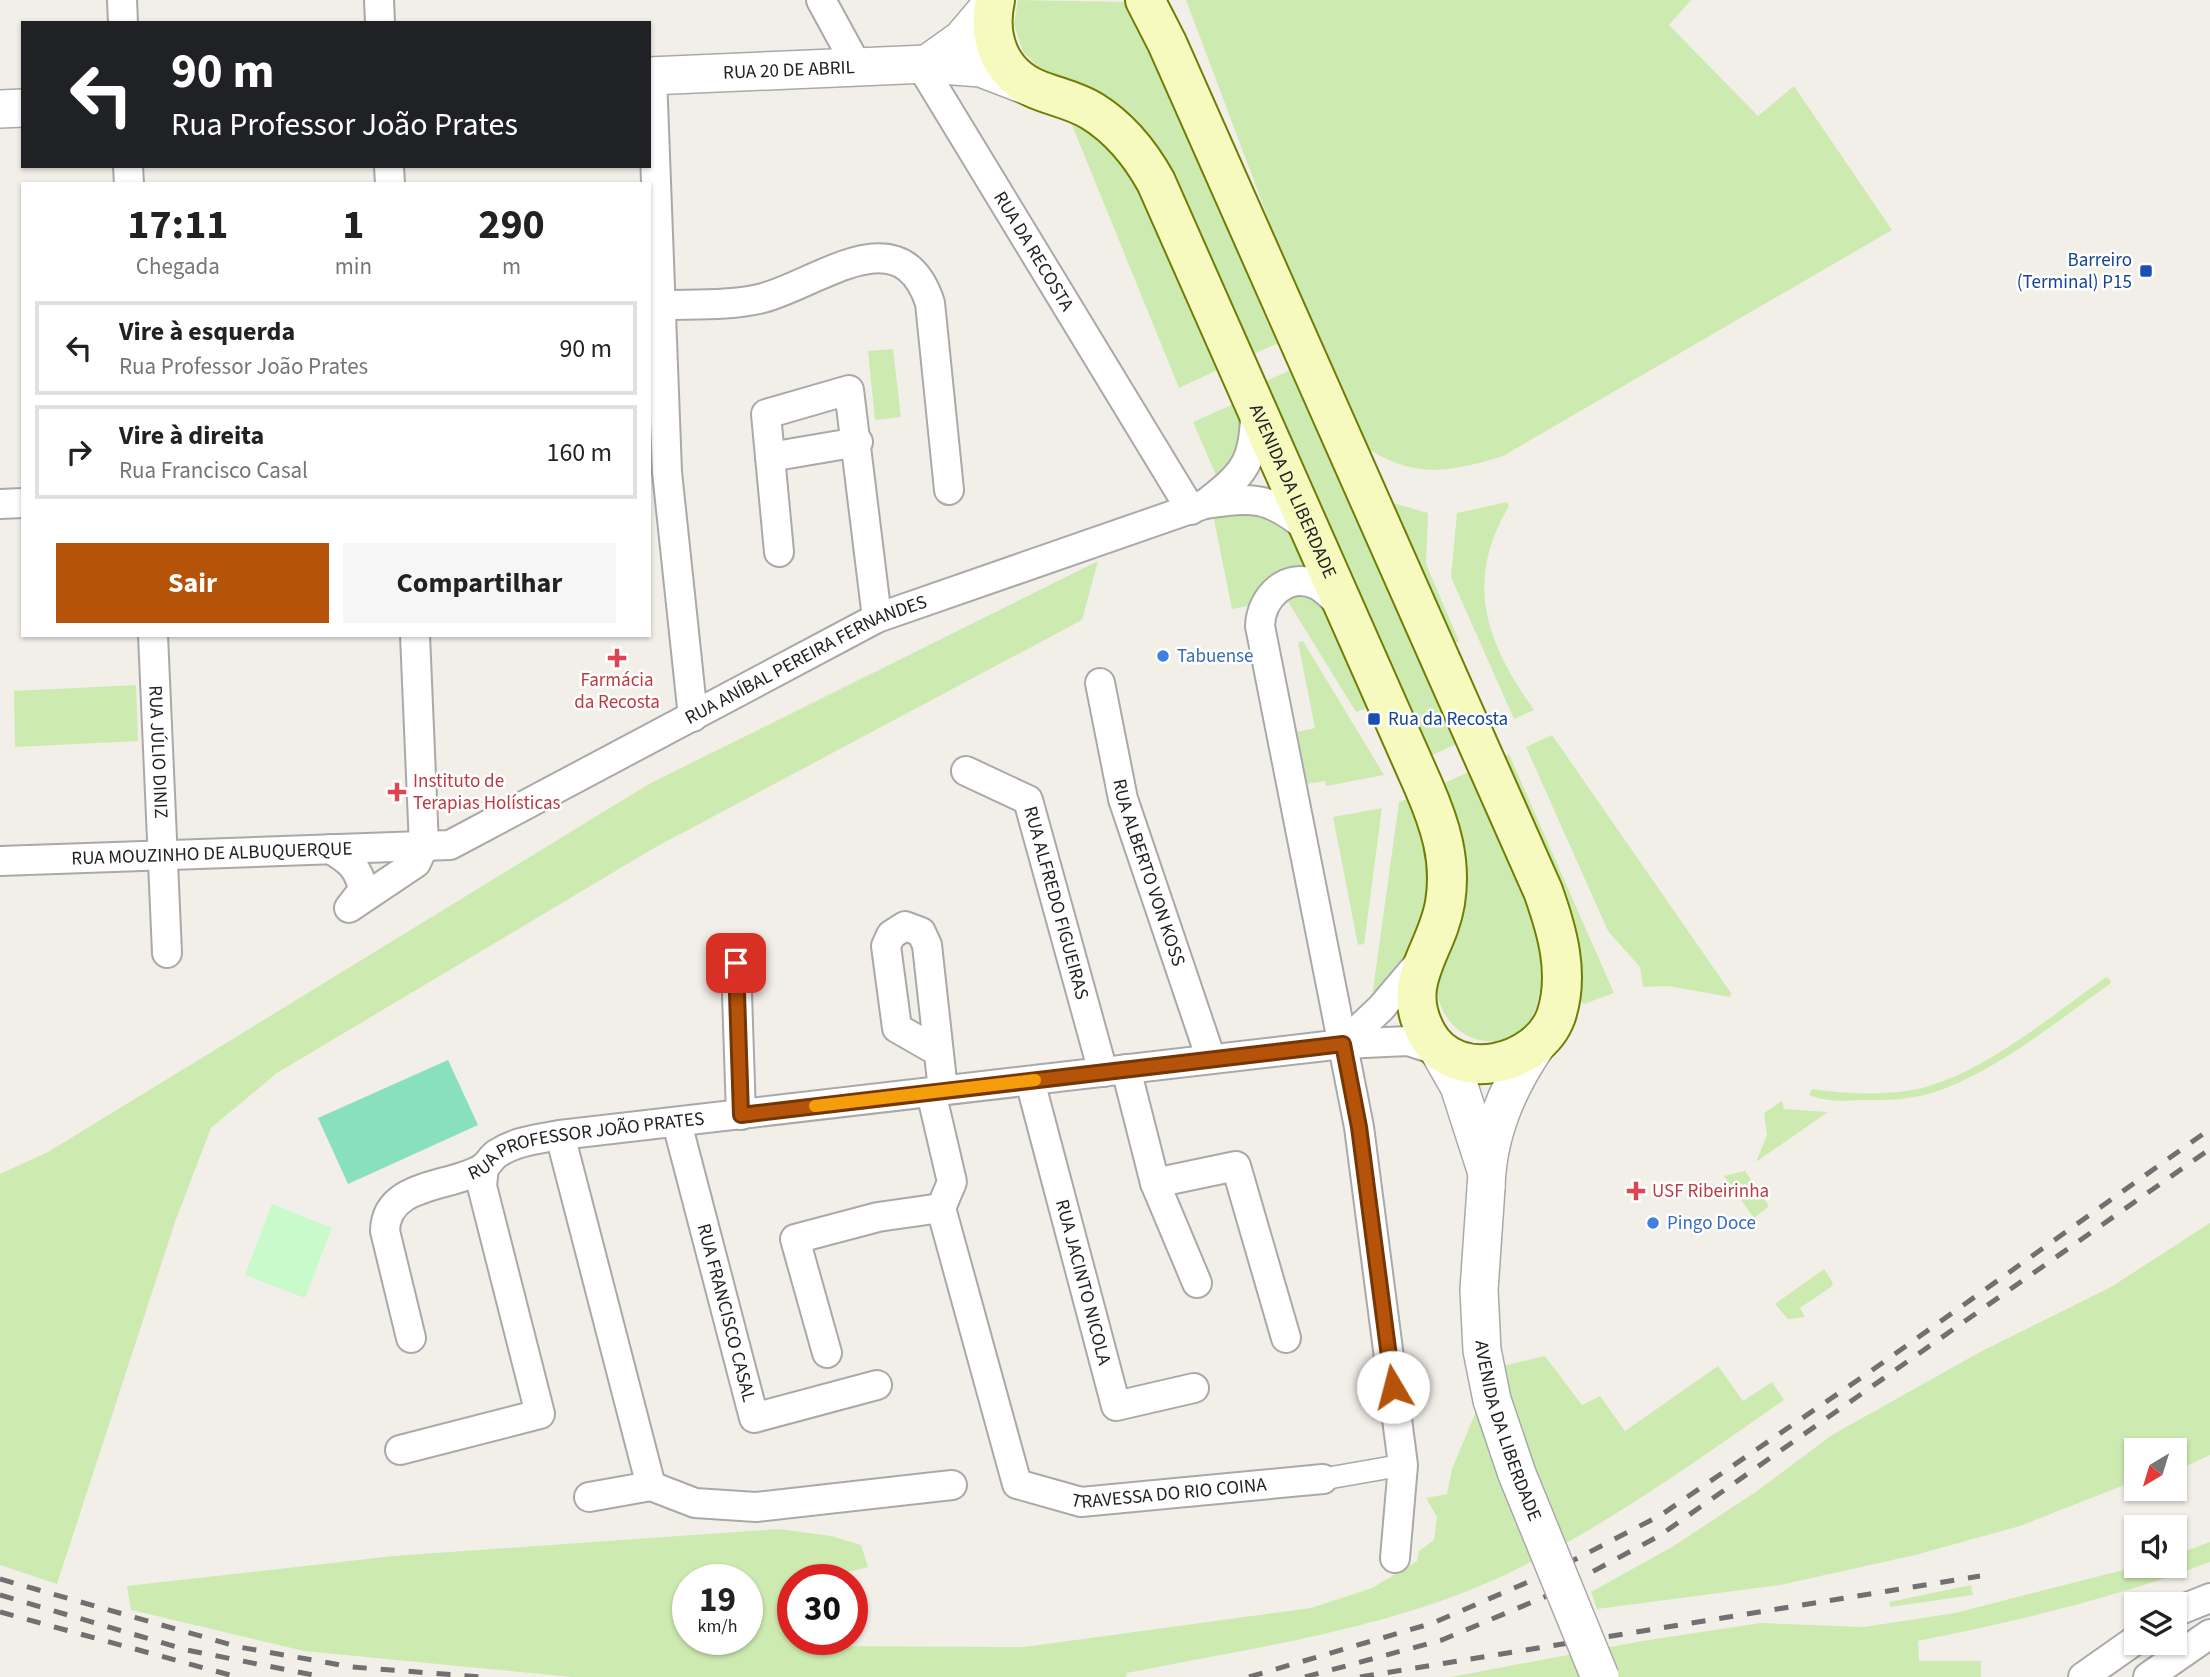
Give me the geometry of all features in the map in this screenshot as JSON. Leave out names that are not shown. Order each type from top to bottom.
[{"type":"main road","name":"AVENIDA DA LIBERDADE","points":[[995,0],[992,37],[999,55],[1014,74],[1034,88],[1090,110],[1125,137],[1143,160],[1423,785],[1444,841],[1447,880],[1445,905],[1419,972],[1416,1001],[1423,1026],[1439,1051]]},
{"type":"main road","name":"AVENIDA DA LIBERDADE","points":[[1145,0],[1167,43],[1543,891],[1557,929],[1561,978],[1555,1017],[1538,1043]]},
{"type":"main road","points":[[1439,1051],[1457,1059],[1499,1063],[1519,1056],[1538,1043]]},
{"type":"street","points":[[122,0],[122,21]]},
{"type":"street","points":[[379,0],[380,21]]},
{"type":"street","points":[[821,0],[857,66]]},
{"type":"street","points":[[923,64],[962,39],[995,0]]},
{"type":"street","name":"RUA 20 DE ABRIL","points":[[651,76],[923,64],[981,68],[1034,88]]},
{"type":"street","name":"RUA DA RECOSTA","points":[[923,64],[1198,507]]},
{"type":"street","points":[[651,76],[652,186],[662,305],[658,472],[693,717]]},
{"type":"street","points":[[0,109],[21,108]]},
{"type":"street","points":[[662,305],[742,302],[778,293],[869,257],[900,262],[925,287],[930,303],[949,490]]},
{"type":"street","points":[[779,552],[766,414],[849,390],[858,442],[877,618]]},
{"type":"street","points":[[1198,507],[1230,485],[1247,465],[1255,438],[1255,405]]},
{"type":"street","points":[[770,457],[858,442]]},
{"type":"street","points":[[1198,507],[1250,498],[1264,501],[1278,505],[1311,532]]},
{"type":"street","points":[[0,504],[21,503]]},
{"type":"street","name":"RUA ANÍBAL PEREIRA FERNANDES","points":[[424,846],[450,845],[877,618],[1198,507]]},
{"type":"street","points":[[1347,612],[1319,586],[1297,582],[1280,587],[1271,594],[1260,614],[1260,626],[1359,1127],[1403,1465],[1395,1558]]},
{"type":"street","name":"RUA JÚLIO DINIZ","points":[[153,637],[167,953]]},
{"type":"street","points":[[330,849],[349,860],[360,873],[363,890],[349,908],[416,863],[424,846],[415,637]]},
{"type":"street","name":"RUA ALBERTO VON KOSS","points":[[1100,683],[1123,799],[1211,1059]]},
{"type":"street","name":"RUA ALFREDO FIGUEIRAS","points":[[966,771],[1028,800],[1114,1071],[1155,1183],[1197,1283]]},
{"type":"street","name":"RUA MOUZINHO DE ALBUQUERQUE","points":[[0,861],[424,846]]},
{"type":"street","points":[[1343,1044],[1406,982],[1426,955]]},
{"type":"street","points":[[736,963],[741,1115]]},
{"type":"street","name":"RUA PROFESSOR JOÃO PRATES","points":[[411,1338],[385,1231],[385,1217],[395,1203],[407,1195],[484,1167],[494,1155],[511,1144],[560,1135],[1343,1044],[1408,1041],[1439,1051]]},
{"type":"street","name":"AVENIDA DA LIBERDADE","points":[[1538,1043],[1504,1098],[1486,1180],[1479,1290],[1482,1350],[1492,1400],[1522,1486],[1600,1677]]},
{"type":"street","points":[[827,1353],[795,1239],[878,1216],[941,1208],[952,1182],[937,1091],[937,1051]]},
{"type":"street","name":"AVENIDA DA LIBERDADE","points":[[1439,1051],[1459,1086],[1486,1180]]},
{"type":"street","name":"RUA JACINTO NICOLA","points":[[1030,1081],[1116,1406],[1194,1388]]},
{"type":"street","name":"RUA FRANCISCO CASAL","points":[[677,1123],[754,1418],[877,1385]]},
{"type":"street","points":[[560,1135],[651,1486]]},
{"type":"street","points":[[1155,1183],[1236,1166],[1286,1338]]},
{"type":"street","points":[[400,1450],[540,1414],[482,1186],[484,1167]]},
{"type":"street","name":"TRAVESSA DO RIO COINA","points":[[941,1208],[1017,1484],[1081,1502],[1323,1479]]},
{"type":"street","points":[[1323,1479],[1403,1465]]},
{"type":"street","points":[[589,1497],[651,1486],[695,1503],[756,1507],[952,1485]]},
{"type":"street","points":[[2187,1607],[2210,1598]]},
{"type":"street","points":[[2148,1677],[2210,1634]]},
{"type":"street","points":[[2082,1677],[2124,1648]]},
{"type":"green space","points":[[1018,0],[1126,2],[1142,29],[1283,341],[1249,356],[1093,91],[1042,70],[1023,52],[1014,24]]},
{"type":"green space","points":[[1186,0],[1691,0],[1669,25],[1758,116],[1794,86],[1892,230],[1503,456],[1441,470],[1406,466],[1388,460],[1350,436]]},
{"type":"green space","points":[[1070,120],[1087,128],[1129,168],[1222,368],[1179,388]]},
{"type":"green space","points":[[893,349],[901,417],[875,420],[868,351]]},
{"type":"green space","points":[[1295,368],[1461,742],[1428,757],[1262,383]]},
{"type":"green space","points":[[1234,404],[1241,416],[1243,449],[1218,480],[1193,422]]},
{"type":"green space","points":[[1389,502],[1428,513],[1426,564],[1459,641],[1451,645]]},
{"type":"green space","points":[[1507,502],[1509,506],[1495,534],[1487,561],[1484,587],[1493,636],[1504,661],[1534,710],[1514,719],[1451,577],[1457,513]]},
{"type":"green space","points":[[1237,508],[1286,523],[1312,570],[1253,605],[1232,609],[1213,515]]},
{"type":"green space","points":[[1098,561],[1082,620],[654,848],[277,1073],[211,1128],[176,1219],[57,1584],[0,1565],[0,1174],[48,1152],[649,784]]},
{"type":"green space","points":[[1295,590],[1320,597],[1372,706],[1356,712],[1284,595]]},
{"type":"green space","points":[[1303,641],[1384,775],[1326,786],[1325,781],[1307,784],[1297,732],[1315,728],[1298,642]]},
{"type":"green space","points":[[136,685],[138,741],[15,747],[14,691]]},
{"type":"green space","points":[[1552,735],[1731,993],[1730,997],[1668,986],[1643,987],[1640,967],[1608,931],[1526,747]]},
{"type":"green space","points":[[1509,754],[1614,993],[1584,1004],[1581,1002],[1577,940],[1568,908],[1543,846],[1501,758]]},
{"type":"green space","points":[[1473,770],[1525,882],[1541,942],[1542,972],[1538,1001],[1530,1021],[1517,1033],[1501,1040],[1484,1041],[1468,1036],[1454,1026],[1443,1010],[1437,990],[1440,785]]},
{"type":"green space","points":[[1412,797],[1430,871],[1427,905],[1413,942],[1371,1004],[1399,802]]},
{"type":"green space","points":[[1382,808],[1364,944],[1358,945],[1333,817]]},
{"type":"green space","points":[[2106,977],[2111,980],[2110,984],[2047,1030],[1956,1084],[1932,1093],[1897,1099],[1835,1100],[1809,1095],[1812,1089],[1856,1093],[1900,1092],[1929,1086],[1952,1077],[1999,1053]]},
{"type":"green space","points":[[448,1060],[478,1125],[348,1184],[318,1118]]},
{"type":"green space","points":[[1782,1101],[1784,1109],[1828,1112],[1756,1162],[1767,1135],[1764,1113]]},
{"type":"green space","points":[[1745,1171],[1769,1206],[1754,1218],[1724,1176]]},
{"type":"green space","points":[[272,1204],[332,1228],[305,1298],[245,1275]]},
{"type":"green space","points":[[2210,1223],[2210,1455],[2188,1465],[2188,1438],[2124,1438],[2124,1485],[2020,1526],[1915,1555],[1780,1585],[1597,1609],[1591,1592],[1672,1547],[1757,1491],[1832,1435],[1980,1352],[2111,1287]]},
{"type":"green space","points":[[1824,1269],[1833,1283],[1831,1287],[1800,1308],[1805,1317],[1788,1319],[1775,1304]]},
{"type":"green space","points":[[1545,1356],[1582,1405],[1600,1396],[1625,1431],[1718,1366],[1743,1401],[1772,1382],[1784,1400],[1608,1519],[1496,1579],[1452,1597],[1361,1625],[1127,1673],[1126,1677],[572,1677],[304,1651],[131,1610],[127,1586],[393,1556],[779,1529],[831,1536],[861,1545],[867,1564],[777,1564],[777,1655],[868,1655],[868,1646],[1024,1647],[1311,1608],[1372,1588],[1417,1561],[1419,1551],[1434,1540],[1437,1517],[1426,1498],[1447,1494],[1452,1469],[1494,1368]]},
{"type":"green space","points":[[2210,1542],[2210,1562],[2187,1570],[2187,1551]]},
{"type":"green space","points":[[2124,1570],[2124,1578],[2165,1578],[2066,1608],[1918,1641],[1919,1661],[1981,1661],[1981,1677],[1451,1677],[1642,1641],[1761,1623],[1864,1627],[1955,1613]]},
{"type":"green space","points":[[1971,1585],[1973,1595],[1890,1607],[1889,1602]]},
{"type":"railway","points":[[1249,1677],[1433,1623],[1549,1573],[1661,1515],[1871,1371],[2210,1129]]},
{"type":"railway","points":[[1305,1677],[1442,1640],[1549,1595],[1659,1536],[2210,1149]]},
{"type":"railway","points":[[1360,1677],[1980,1576]]},
{"type":"railway","points":[[0,1579],[239,1647],[352,1667],[482,1677]]},
{"type":"railway","points":[[0,1595],[187,1650],[323,1677]]},
{"type":"railway","points":[[0,1612],[237,1677]]},
{"type":"slow traffic","points":[[815,1106],[1035,1080]]},
{"type":"place","name":"Barreiro (Terminal) P15","points":[[2146,271]]},
{"type":"place","name":"Tabuense","points":[[1163,656]]},
{"type":"place","name":"Farmácia da Recosta","points":[[617,658]]},
{"type":"place","name":"Rua da Recosta","points":[[1374,719]]},
{"type":"place","name":"Instituto de Terapias Holísticas","points":[[397,792]]},
{"type":"place","name":"USF Ribeirinha","points":[[1636,1191]]},
{"type":"place","name":"Pingo Doce","points":[[1653,1223]]},
{"type":"route","points":[[736,963],[741,1115],[1343,1044],[1359,1127],[1393,1387]]}]
